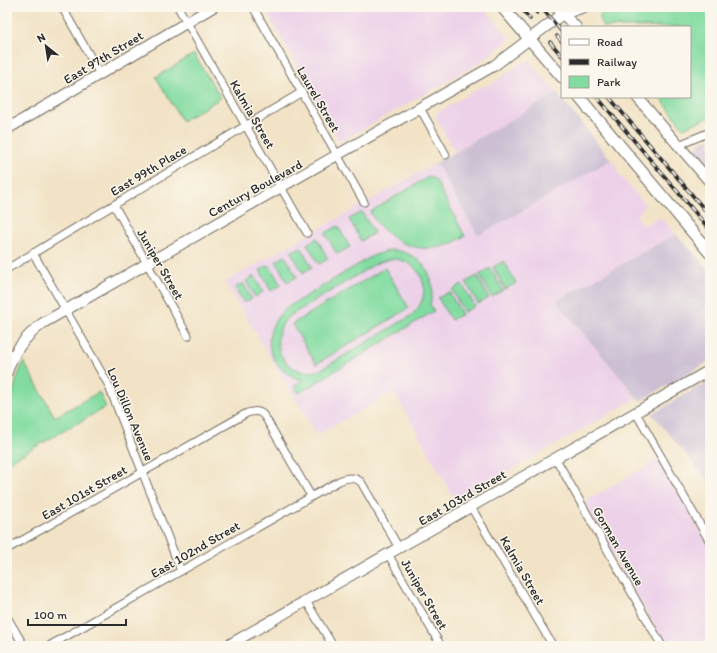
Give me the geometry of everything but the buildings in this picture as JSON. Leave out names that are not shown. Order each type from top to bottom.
[{"type":"main road","points":[[502,7],[533,36],[561,76]]},
{"type":"main road","points":[[580,98],[710,253]]},
{"type":"street","points":[[62,7],[100,74]]},
{"type":"street","name":"Kalmia Street","points":[[178,7],[307,233]]},
{"type":"street","name":"East 97th Street","points":[[8,126],[100,74],[213,7]]},
{"type":"street","name":"Laurel Street","points":[[253,7],[364,202]]},
{"type":"street","name":"Century Boulevard","points":[[7,372],[13,356],[26,337],[43,323],[338,156],[495,65],[548,25],[563,9],[584,7]]},
{"type":"street","points":[[563,9],[575,26]]},
{"type":"street","name":"East 99th Place","points":[[7,269],[302,92]]},
{"type":"street","points":[[638,98],[710,182]]},
{"type":"street","points":[[420,108],[446,155]]},
{"type":"street","points":[[679,145],[710,132]]},
{"type":"street","name":"Juniper Street","points":[[114,205],[188,336]]},
{"type":"street","name":"Lou Dillon Avenue","points":[[33,253],[108,384],[181,570]]},
{"type":"street","name":"East 103rd Street","points":[[227,646],[710,370]]},
{"type":"street","name":"East 101st Street","points":[[7,549],[247,413],[258,411],[265,417],[311,496]]},
{"type":"street","points":[[636,412],[710,542]]},
{"type":"street","name":"Gorman Avenue","points":[[556,458],[662,646]]},
{"type":"street","name":"East 102nd Street","points":[[49,646],[311,496],[346,478],[354,478]]},
{"type":"street","name":"Juniper Street","points":[[354,478],[361,482],[399,548]]},
{"type":"street","name":"Kalmia Street","points":[[472,507],[553,646]]},
{"type":"street","name":"Juniper Street","points":[[388,554],[442,646]]},
{"type":"street","points":[[306,601],[333,646]]},
{"type":"street","points":[[7,617],[10,629],[24,646]]},
{"type":"shaded area","points":[[264,7],[483,7],[508,36],[507,42],[476,65],[340,142]]},
{"type":"shaded area","points":[[524,61],[530,61],[557,93],[455,152],[436,118],[437,113],[479,88],[492,84]]},
{"type":"shaded area","points":[[557,93],[611,160],[481,234],[477,234],[436,163]]},
{"type":"shaded area","points":[[710,138],[710,169],[697,154],[697,151],[700,142]]},
{"type":"shaded area","points":[[611,160],[617,167],[618,173],[644,203],[644,207],[637,216],[643,226],[661,218],[676,234],[556,301],[637,398],[456,501],[394,392],[317,435],[225,282],[436,163],[477,234],[480,234]]},
{"type":"shaded area","points":[[676,234],[710,271],[710,361],[640,401],[556,301]]},
{"type":"shaded area","points":[[710,380],[710,483],[652,414]]},
{"type":"shaded area","points":[[659,459],[710,548],[710,646],[666,646],[583,503]]},
{"type":"green space","points":[[606,7],[710,7],[710,117],[683,128],[661,98],[691,98],[691,26],[602,26],[600,21],[600,16]]},
{"type":"green space","points":[[194,54],[221,98],[182,121],[156,77]]},
{"type":"green space","points":[[428,177],[435,179],[465,236],[440,247],[418,248],[390,236],[370,212]]},
{"type":"green space","points":[[362,212],[374,233],[361,241],[349,219]]},
{"type":"green space","points":[[338,226],[350,247],[337,254],[325,233]]},
{"type":"green space","points":[[317,238],[328,259],[319,264],[307,244]]},
{"type":"green space","points":[[301,247],[312,267],[303,273],[291,252]]},
{"type":"green space","points":[[390,250],[401,251],[418,260],[425,266],[432,283],[430,304],[434,311],[299,393],[294,386],[303,380],[290,375],[281,368],[274,359],[270,349],[269,338],[272,327],[278,316],[288,307],[372,256]],"holes":[[[391,259],[412,265],[418,272],[422,280],[424,290],[422,300],[417,309],[409,317],[320,370],[308,372],[297,370],[282,357],[278,338],[281,327],[288,317],[377,263]]]},
{"type":"green space","points":[[285,256],[297,277],[287,282],[276,261]]},
{"type":"green space","points":[[504,261],[516,283],[505,289],[493,267]]},
{"type":"green space","points":[[269,265],[281,285],[271,291],[260,270]]},
{"type":"green space","points":[[385,268],[409,308],[316,364],[292,324]]},
{"type":"green space","points":[[490,268],[503,290],[492,297],[479,275]]},
{"type":"green space","points":[[254,276],[263,292],[255,297],[246,281]]},
{"type":"green space","points":[[477,276],[489,298],[478,304],[466,282]]},
{"type":"green space","points":[[243,283],[252,299],[244,303],[235,288]]},
{"type":"green space","points":[[462,284],[475,306],[464,312],[452,290]]},
{"type":"green space","points":[[449,292],[462,314],[451,320],[438,298]]},
{"type":"green space","points":[[24,362],[55,417],[99,392],[106,407],[7,463],[8,425],[12,398],[19,373]]},
{"type":"railway","points":[[520,7],[530,19]]},
{"type":"railway","points":[[532,7],[537,13]]},
{"type":"railway","points":[[541,7],[561,31]]},
{"type":"railway","points":[[557,36],[561,41]]},
{"type":"railway","points":[[550,42],[561,55]]},
{"type":"railway","points":[[598,98],[710,230]]},
{"type":"railway","points":[[610,98],[710,216]]}]
